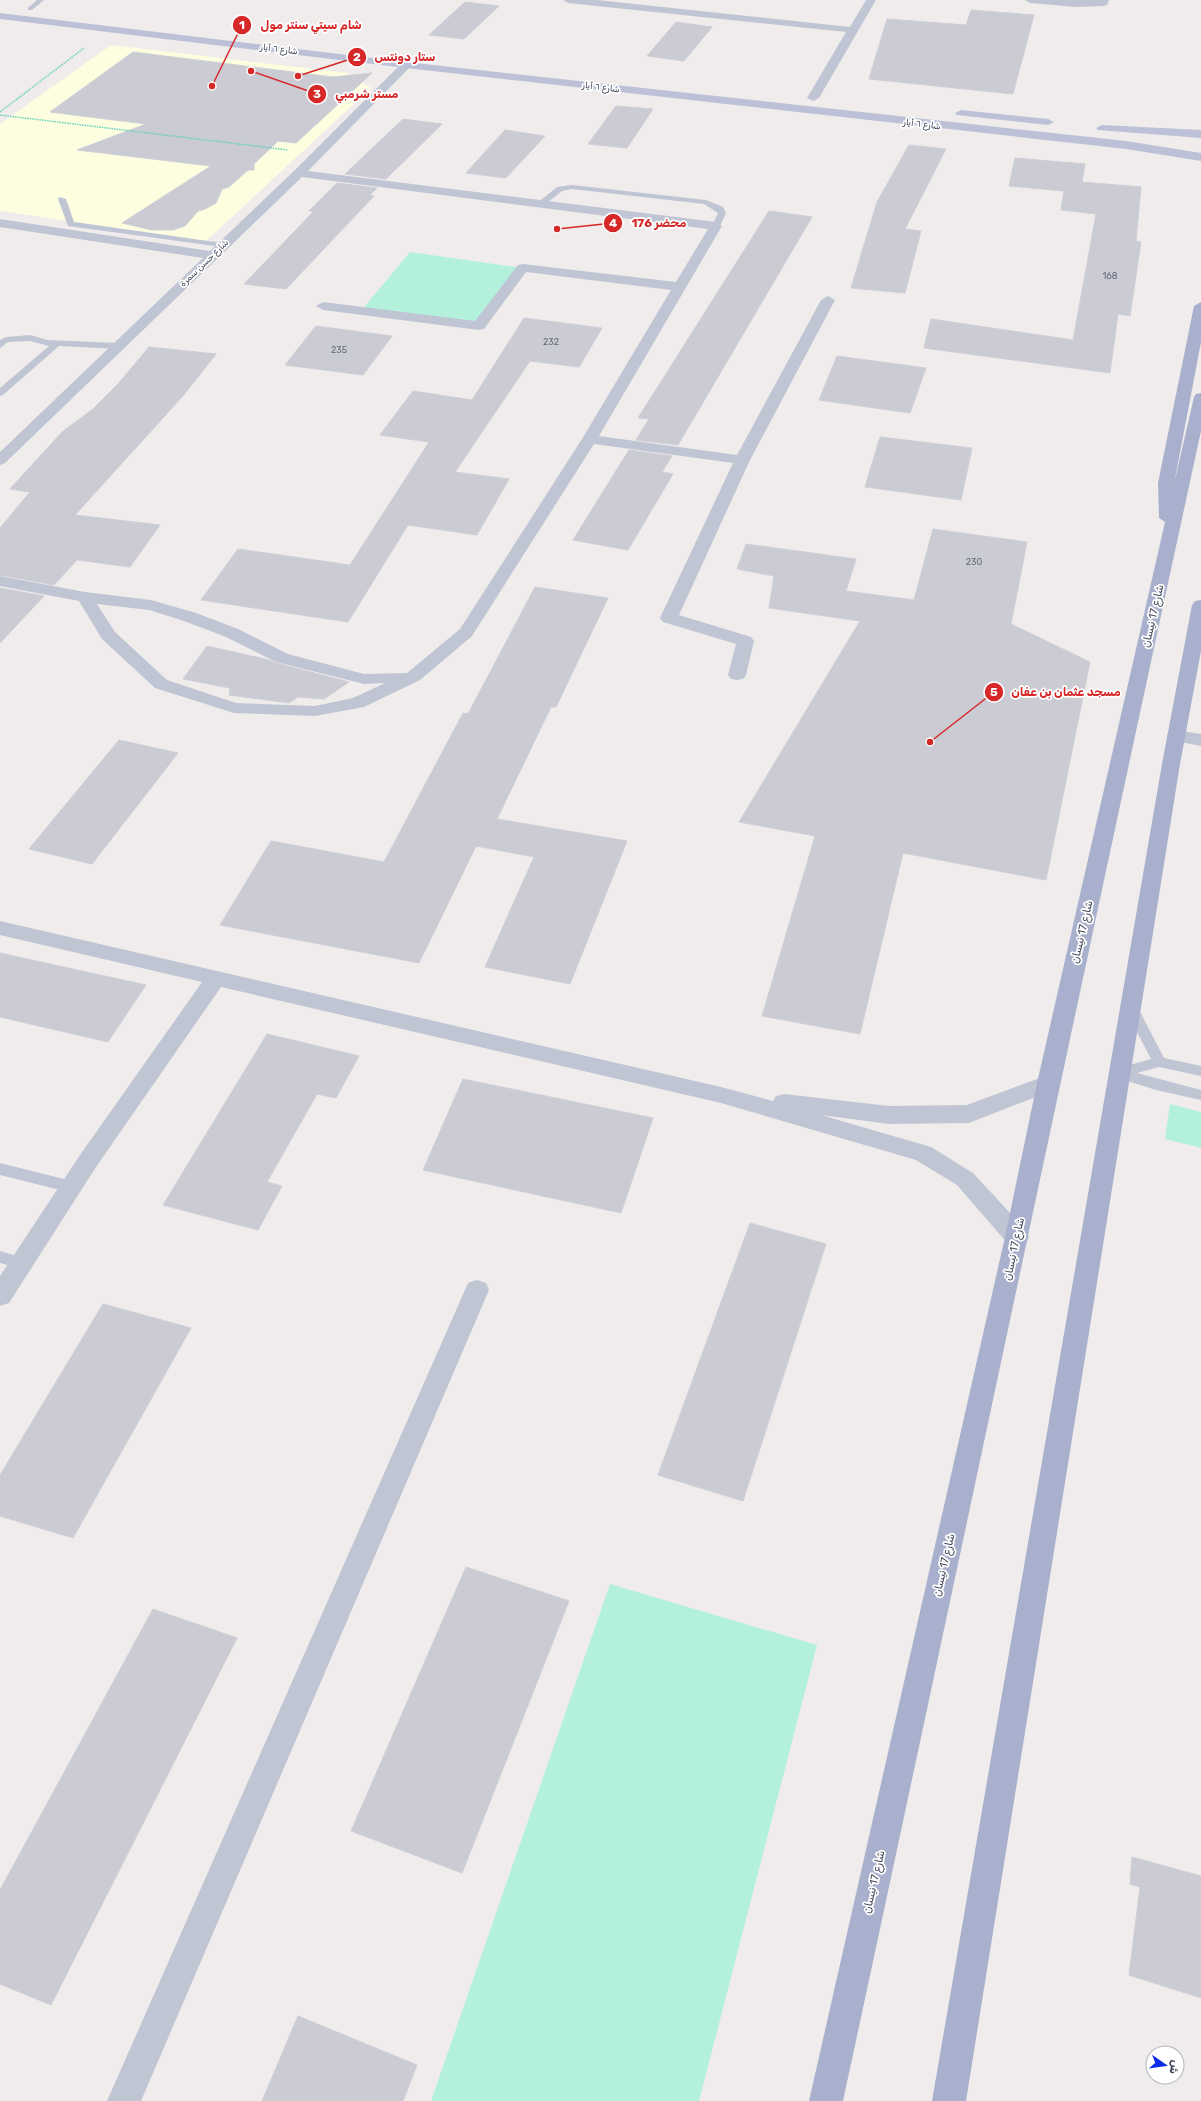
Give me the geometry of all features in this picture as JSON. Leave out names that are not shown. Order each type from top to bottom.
[{"type":"main road","points":[[0,5],[77,14]]},
{"type":"main road","name":"شارع ٦ أيار","points":[[0,16],[111,28],[406,65],[992,132],[1140,147],[1201,157]]},
{"type":"main road","points":[[809,97],[829,99]]},
{"type":"main road","name":"شارع ٦ أيار","points":[[953,112],[1060,123]]},
{"type":"main road","points":[[992,132],[999,117]]},
{"type":"main road","points":[[1090,126],[1201,134]]},
{"type":"main road","points":[[1167,555],[1168,531],[1165,508],[1166,483],[1201,306]]},
{"type":"main road","name":"شارع 17 نيسان","points":[[826,2101],[1017,1237],[1048,1083],[1167,555],[1201,397]]},
{"type":"main road","points":[[949,2101],[1176,736],[1201,605]]},
{"type":"street","points":[[568,0],[853,30]]},
{"type":"street","points":[[809,97],[871,0]]},
{"type":"street","points":[[1030,0],[1076,4],[1103,3],[1104,0]]},
{"type":"street","name":"شارع حسن سمرة","points":[[0,460],[222,245],[299,174],[406,65]]},
{"type":"street","points":[[85,597],[108,635],[161,684],[234,708],[314,711],[358,703],[414,676],[466,632],[590,439],[716,226],[299,174]]},
{"type":"street","points":[[0,223],[212,255]]},
{"type":"street","points":[[323,306],[479,326],[524,268],[681,287]]},
{"type":"street","points":[[737,675],[745,641],[669,618],[742,460],[828,300]]},
{"type":"street","points":[[590,439],[742,460]]},
{"type":"street","points":[[0,581],[85,597],[151,605],[190,617],[232,633],[282,658],[364,679],[414,676]]},
{"type":"street","points":[[1176,736],[1201,740]]},
{"type":"street","points":[[0,928],[721,1095],[923,1153],[965,1179],[1017,1237]]},
{"type":"street","points":[[0,1296],[72,1187],[216,978]]},
{"type":"street","points":[[721,1095],[889,1115],[969,1114],[1048,1083]]},
{"type":"street","points":[[124,2101],[341,1606],[477,1290]]},
{"type":"lane","points":[[30,8],[42,0]]},
{"type":"lane","points":[[540,204],[560,189],[572,187],[706,202],[720,209],[722,213],[716,226]]},
{"type":"lane","points":[[62,199],[71,224],[222,245]]},
{"type":"lane","points":[[0,345],[6,340],[30,338],[57,343],[118,346]]},
{"type":"lane","points":[[0,393],[57,343]]},
{"type":"lane","points":[[1131,1007],[1159,1062]]},
{"type":"lane","points":[[1120,1073],[1159,1062],[1201,1072]]},
{"type":"lane","points":[[1120,1073],[1156,1085],[1201,1095]]},
{"type":"lane","points":[[0,1169],[72,1187]]},
{"type":"lane","points":[[0,1257],[22,1263]]},
{"type":"path","points":[[0,112],[111,28]]},
{"type":"path","points":[[0,115],[318,154]]},
{"type":"shaded area","points":[[111,45],[348,73],[371,88],[206,241],[0,211],[0,124]]},
{"type":"shaded area","points":[[410,252],[523,268],[479,326],[361,311]]},
{"type":"shaded area","points":[[1170,1104],[1201,1112],[1201,1148],[1165,1139]]},
{"type":"shaded area","points":[[610,1584],[817,1645],[699,2101],[431,2101]]},
{"type":"building","points":[[465,2],[499,6],[464,39],[429,35]]},
{"type":"building","points":[[971,10],[1034,15],[1013,94],[869,79],[887,19],[966,25]]},
{"type":"building","points":[[676,22],[712,27],[684,61],[647,56]]},
{"type":"building","points":[[133,52],[333,77],[372,73],[296,143],[278,141],[254,164],[254,170],[248,170],[229,187],[222,189],[216,203],[198,211],[185,226],[173,230],[152,230],[122,223],[211,166],[77,150],[146,124],[50,112]]},
{"type":"building","points":[[616,106],[653,109],[627,148],[588,144]]},
{"type":"building","points":[[403,119],[442,124],[386,179],[345,174]]},
{"type":"building","points":[[505,130],[545,136],[506,178],[466,173]]},
{"type":"building","points":[[909,145],[946,149],[905,229],[921,231],[905,293],[851,288],[877,202]]},
{"type":"building","points":[[1015,158],[1085,164],[1082,182],[1141,187],[1136,241],[1141,242],[1130,316],[1118,314],[1110,373],[924,348],[931,319],[1073,340],[1096,214],[1061,210],[1064,191],[1009,186]]},
{"type":"building","points":[[337,183],[377,188],[370,195],[374,196],[286,289],[244,284],[314,211],[309,211]]},
{"type":"building","points":[[769,211],[812,217],[678,445],[636,440],[649,419],[638,418]]},
{"type":"building","points":[[524,318],[602,328],[579,367],[530,361],[455,472],[509,479],[477,535],[408,525],[348,622],[201,600],[238,549],[350,565],[429,442],[380,435],[413,391],[472,400]]},
{"type":"building","points":[[316,326],[392,336],[363,375],[285,365]]},
{"type":"building","points":[[149,347],[216,354],[182,397],[75,515],[160,525],[130,567],[77,560],[54,585],[0,575],[0,528],[30,492],[10,489],[62,432],[93,409],[118,384]]},
{"type":"building","points":[[837,356],[926,368],[910,413],[819,400]]},
{"type":"building","points":[[880,437],[972,448],[961,500],[865,487]]},
{"type":"building","points":[[629,450],[672,456],[662,472],[673,474],[628,550],[573,540]]},
{"type":"building","points":[[933,529],[1027,542],[1011,624],[1090,662],[1046,880],[903,853],[860,1034],[762,1016],[815,836],[739,822],[860,621],[769,608],[774,576],[737,569],[746,544],[856,559],[846,591],[914,600]]},
{"type":"building","points":[[535,587],[608,598],[556,707],[551,707],[497,819],[627,841],[570,984],[485,967],[534,857],[476,846],[419,963],[220,925],[271,841],[384,862],[463,713],[468,714]]},
{"type":"building","points":[[0,588],[44,596],[0,643]]},
{"type":"building","points":[[207,646],[269,660],[349,682],[324,699],[298,697],[289,703],[229,695],[230,688],[183,679]]},
{"type":"building","points":[[119,740],[178,753],[92,864],[29,849]]},
{"type":"building","points":[[0,953],[146,985],[108,1042],[0,1017]]},
{"type":"building","points":[[267,1034],[359,1056],[336,1098],[317,1094],[267,1182],[282,1186],[258,1230],[163,1205]]},
{"type":"building","points":[[463,1079],[653,1118],[621,1213],[423,1170]]},
{"type":"building","points":[[750,1223],[826,1244],[743,1501],[658,1475]]},
{"type":"building","points":[[103,1304],[191,1328],[73,1538],[0,1516],[0,1475]]},
{"type":"building","points":[[466,1567],[569,1601],[462,1873],[351,1831]]},
{"type":"building","points":[[153,1609],[237,1638],[51,2005],[0,1984],[0,1890]]},
{"type":"building","points":[[1132,1857],[1201,1876],[1201,1998],[1129,1975],[1140,1887],[1130,1884]]},
{"type":"building","points":[[298,2016],[417,2065],[403,2101],[262,2101]]},
{"type":"place","name":"مستر شرمبي","points":[[251,71]]},
{"type":"place","name":"ستار دونتس","points":[[298,76]]},
{"type":"place","name":"شام سيتي سنتر مول","points":[[212,86]]},
{"type":"place","name":"محضر 176","points":[[557,229]]},
{"type":"place","name":"مسجد عثمان بن عفان","points":[[930,742]]}]
